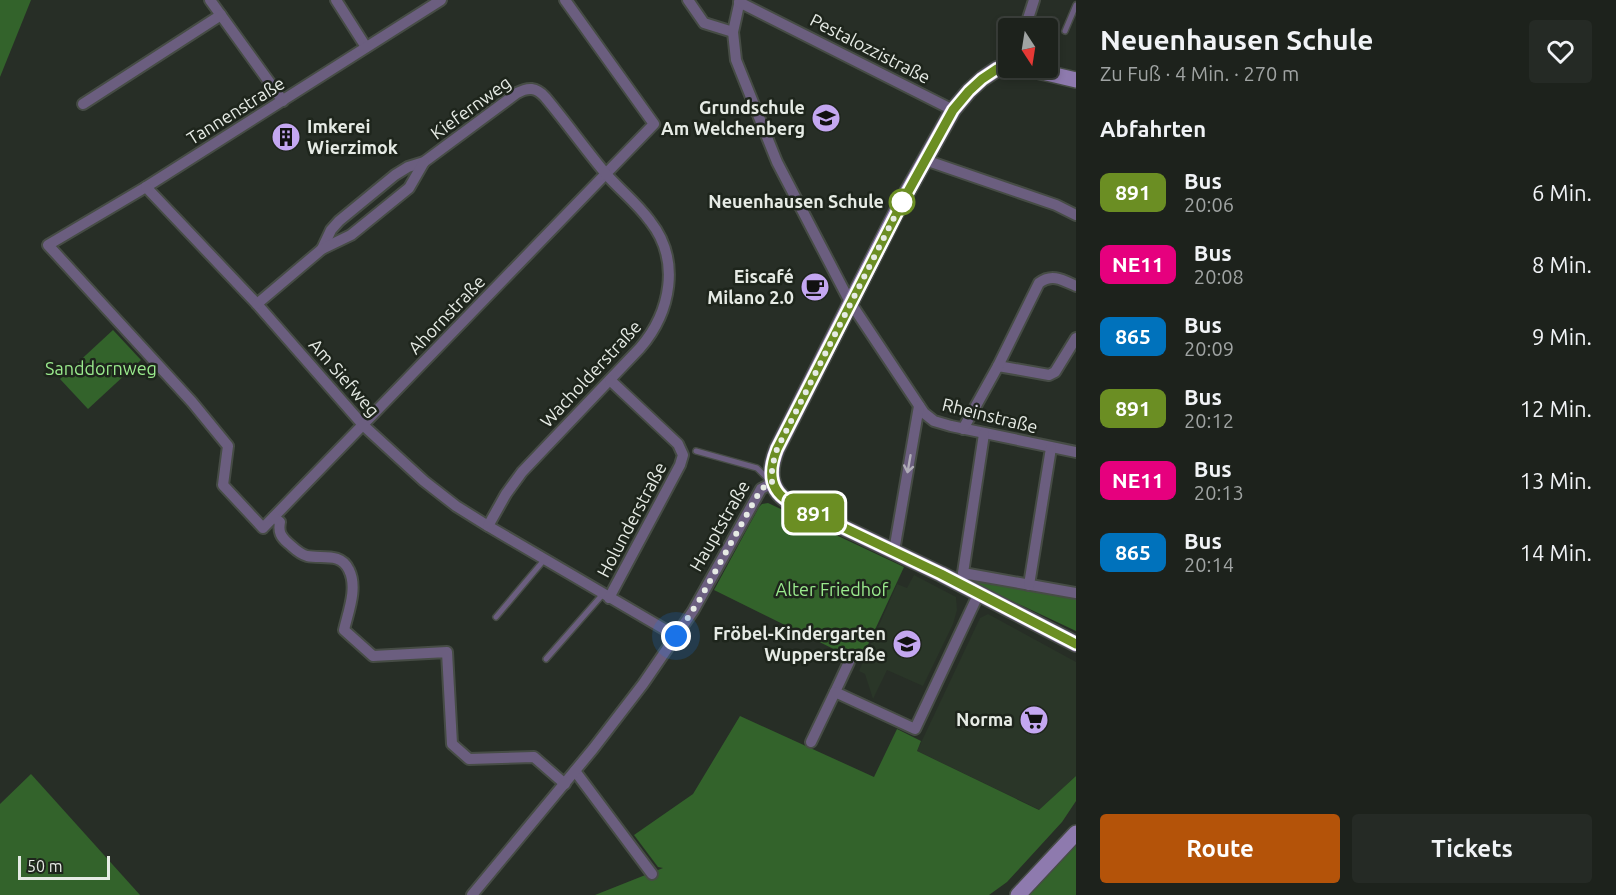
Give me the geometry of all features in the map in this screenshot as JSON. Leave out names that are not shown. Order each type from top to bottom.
[{"type":"street","points":[[210,0],[283,100]]},
{"type":"street","points":[[336,0],[366,47]]},
{"type":"street","name":"Tannenstraße","points":[[263,528],[223,485],[228,446],[192,402],[48,245],[146,187],[441,0]]},
{"type":"street","name":"Ahornstraße","points":[[263,528],[654,124],[565,0]]},
{"type":"street","points":[[688,0],[704,23],[733,32],[740,1]]},
{"type":"street","points":[[1028,18],[1034,0]]},
{"type":"street","name":"Pestalozzistraße","points":[[740,1],[953,110]]},
{"type":"street","points":[[82,104],[221,15]]},
{"type":"street","name":"Rheinstraße","points":[[733,32],[738,64],[777,162],[850,302],[927,416],[934,421],[963,429],[1076,452]]},
{"type":"street","name":"Hauptstraße","points":[[472,895],[576,771],[643,684],[696,605],[761,489],[772,483],[772,467],[777,449],[850,302],[953,110],[982,79],[998,69]]},
{"type":"street","points":[[1058,76],[1076,80]]},
{"type":"street","name":"Kiefernweg","points":[[322,249],[331,230],[339,221],[394,175],[424,162],[517,93],[531,88],[545,97],[606,174]]},
{"type":"street","points":[[925,160],[1076,215]]},
{"type":"street","name":"Kiefernweg","points":[[257,304],[322,249],[351,235],[409,188],[424,162]]},
{"type":"street","name":"Wacholderstraße","points":[[488,526],[506,494],[522,472],[655,329],[666,301],[669,269],[666,253],[657,230],[644,213],[606,174]]},
{"type":"street","name":"Am Siefweg","points":[[146,187],[257,304],[363,425],[436,491],[544,560],[676,636]]},
{"type":"street","points":[[963,429],[998,366],[1038,285],[1047,278],[1059,278],[1076,286]]},
{"type":"street","points":[[998,366],[1049,375],[1055,372],[1076,338]]},
{"type":"street","name":"Holunderstraße","points":[[606,596],[680,465],[683,455],[678,444],[610,380]]},
{"type":"street","points":[[894,550],[919,406]]},
{"type":"street","points":[[984,434],[963,573],[1076,594]]},
{"type":"street","points":[[1029,585],[1051,448]]},
{"type":"street","points":[[772,483],[778,494],[788,501],[894,550],[1076,644]]},
{"type":"street","points":[[274,517],[280,522],[281,536],[298,552],[310,556],[338,558],[347,565],[351,574],[352,596],[344,630],[373,656],[447,652],[452,744],[469,759],[534,757],[565,784]]},
{"type":"street","points":[[835,692],[915,729],[979,593]]},
{"type":"street","points":[[811,742],[849,662]]},
{"type":"street","points":[[576,771],[652,874]]},
{"type":"street","points":[[1018,895],[1076,833]]},
{"type":"lane","points":[[1065,32],[1076,5]]},
{"type":"lane","points":[[696,451],[757,468],[772,483]]},
{"type":"lane","points":[[496,617],[544,560]]},
{"type":"lane","points":[[546,659],[606,596]]},
{"type":"shaded area","name":"Fröbel-Kindergarten Wupperstraße","points":[[914,575],[956,597],[957,610],[953,624],[923,686],[887,670],[873,699],[865,674],[859,671],[897,584],[907,588]]},
{"type":"shaded area","points":[[988,614],[1076,662],[1076,776],[1040,810],[917,751],[980,618]]},
{"type":"green space","points":[[0,0],[31,0],[0,77]]},
{"type":"green space","name":"Sanddornweg","points":[[113,330],[141,360],[88,409],[60,379]]},
{"type":"green space","name":"Alter Friedhof","points":[[768,503],[904,567],[860,662],[714,590],[759,507]]},
{"type":"green space","points":[[961,577],[1076,598],[1076,631]]},
{"type":"green space","points":[[740,716],[874,777],[897,729],[921,741],[917,751],[1039,810],[1076,776],[1076,801],[1062,822],[1007,882],[989,895],[595,895],[663,868],[658,867],[634,835],[693,794]]},
{"type":"green space","points":[[31,774],[140,895],[0,895],[0,804]]},
{"type":"green space","points":[[1076,844],[1076,895],[1029,895],[1070,851]]},
{"type":"bus line","name":"891","points":[[998,69],[982,79],[958,103],[905,197],[777,449],[772,462],[772,479],[777,492],[788,501],[894,550],[1076,644]]},
{"type":"place","name":"Grundschule Am Welchenberg","points":[[826,118]]},
{"type":"place","name":"Imkerei Wierzimok","points":[[286,137]]},
{"type":"place","name":"Neuenhausen Schule","points":[[902,202]]},
{"type":"place","name":"Eiscafé Milano 2.0","points":[[815,287]]},
{"type":"place","name":"Fröbel-Kindergarten Wupperstraße","points":[[907,644]]},
{"type":"place","name":"Norma","points":[[1034,720]]},
{"type":"route","points":[[676,636],[700,599],[761,489],[772,483],[772,467],[777,449],[902,202]]}]
